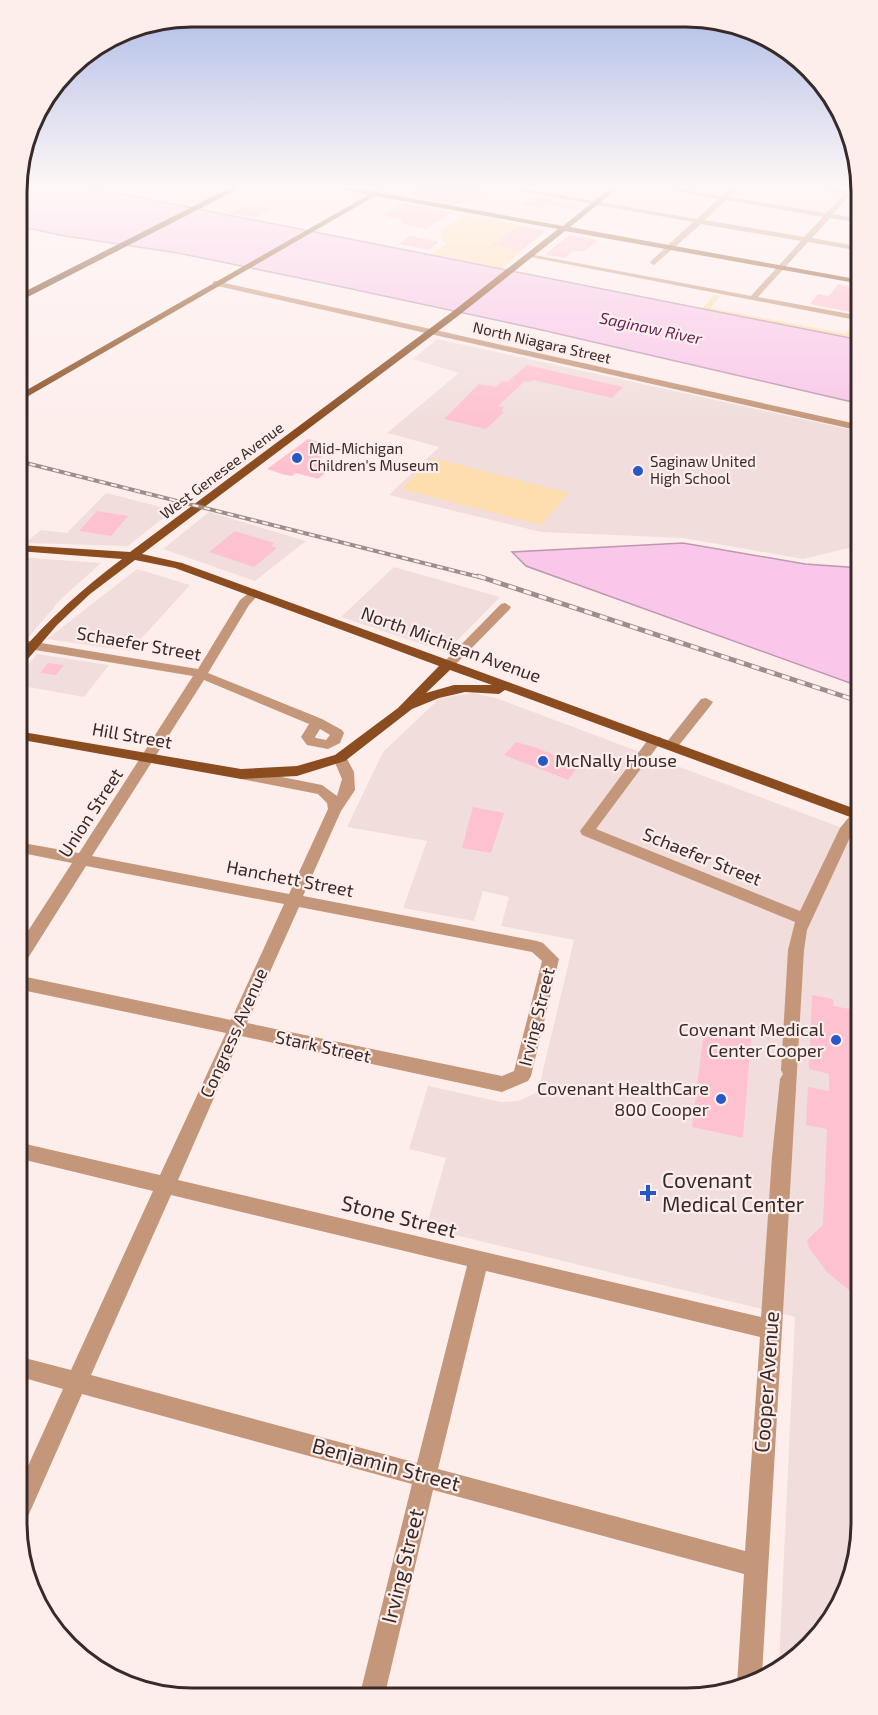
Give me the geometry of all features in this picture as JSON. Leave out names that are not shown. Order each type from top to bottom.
[{"type":"highway","points":[[27,288],[73,265]]},
{"type":"highway","points":[[27,294],[85,265]]},
{"type":"main road","points":[[27,394],[248,265]]},
{"type":"main road","name":"West Genesee Avenue","points":[[27,652],[69,605],[517,265]]},
{"type":"main road","points":[[766,265],[851,280]]},
{"type":"main road","name":"North Michigan Avenue","points":[[27,549],[134,556],[178,566],[851,813]]},
{"type":"main road","points":[[403,711],[436,674],[448,665]]},
{"type":"main road","points":[[340,758],[403,711],[447,689],[480,687],[532,695]]},
{"type":"main road","name":"Hill Street","points":[[27,737],[241,774],[297,771],[340,758]]},
{"type":"street","points":[[582,265],[851,317]]},
{"type":"street","points":[[753,298],[785,265]]},
{"type":"street","name":"North Niagara Street","points":[[216,283],[851,426]]},
{"type":"street","name":"Union Street","points":[[27,946],[244,603],[254,593]]},
{"type":"street","points":[[448,665],[506,607]]},
{"type":"street","name":"Schaefer Street","points":[[27,645],[200,674],[317,722]]},
{"type":"street","points":[[671,746],[706,702]]},
{"type":"street","name":"Schaefer Street","points":[[655,740],[587,831],[803,919]]},
{"type":"street","name":"Congress Avenue","points":[[27,1491],[335,809],[350,784],[349,772],[340,758]]},
{"type":"street","name":"Hill Street","points":[[241,774],[322,790],[334,801],[335,809]]},
{"type":"street","name":"Cooper Avenue","points":[[750,1675],[781,1157],[790,1075],[796,950],[803,919],[847,828],[851,824]]},
{"type":"street","name":"Hanchett Street","points":[[27,849],[537,947],[551,958]]},
{"type":"street","name":"Irving Street","points":[[522,1076],[551,958]]},
{"type":"street","name":"Stark Street","points":[[27,984],[502,1084],[522,1076]]},
{"type":"street","name":"Stone Street","points":[[27,1152],[771,1329]]},
{"type":"street","name":"Irving Street","points":[[373,1688],[478,1261]]},
{"type":"street","name":"Benjamin Street","points":[[27,1369],[756,1566]]},
{"type":"shaded area","points":[[477,265],[506,265],[500,270]]},
{"type":"shaded area","points":[[714,295],[720,296],[711,308],[846,334],[851,327],[851,339],[694,309],[702,309]]},
{"type":"shaded area","name":"Saginaw United High School","points":[[437,339],[851,430],[851,547],[803,559],[683,538],[541,532],[389,495],[439,447],[387,433],[459,373],[413,359]]},
{"type":"shaded area","points":[[433,458],[569,493],[541,525],[401,489]]},
{"type":"shaded area","points":[[106,493],[173,510],[128,546],[27,543],[41,530],[67,533]]},
{"type":"shaded area","points":[[209,512],[306,541],[255,581],[163,549]]},
{"type":"shaded area","points":[[27,558],[101,563],[61,599],[27,639]]},
{"type":"shaded area","points":[[394,567],[500,597],[446,652],[341,617]]},
{"type":"shaded area","points":[[137,569],[190,585],[130,651],[47,639]]},
{"type":"shaded area","points":[[37,654],[109,665],[84,697],[27,687],[27,666]]},
{"type":"shaded area","name":"Covenant Medical Center","points":[[473,693],[496,698],[851,831],[851,1534],[842,1576],[829,1606],[803,1640],[779,1659],[795,1317],[426,1228],[446,1158],[409,1149],[428,1086],[501,1102],[518,1101],[536,1093],[574,940],[501,926],[509,897],[483,891],[474,921],[403,908],[427,841],[347,827],[383,752],[440,698]]},
{"type":"water","name":"Saginaw River","points":[[237,265],[481,265],[850,338],[851,402],[533,328]]},
{"type":"water","points":[[683,543],[805,564],[851,567],[851,683],[526,566],[512,552]]},
{"type":"building","points":[[838,284],[851,287],[851,312],[810,304],[818,294],[829,296]]},
{"type":"building","points":[[527,365],[623,387],[612,398],[533,380],[525,381],[498,406],[505,407],[501,411],[504,412],[486,429],[444,419],[479,384],[496,387],[502,381],[507,382]]},
{"type":"building","name":"Mid-Michigan Children's Museum","points":[[308,439],[329,444],[326,447],[332,448],[316,462],[333,466],[318,479],[296,473],[292,476],[285,475],[267,469]]},
{"type":"building","points":[[97,511],[128,516],[111,536],[79,531]]},
{"type":"building","points":[[235,531],[274,543],[271,546],[277,548],[254,567],[209,552]]},
{"type":"building","points":[[48,663],[64,665],[56,675],[40,673]]},
{"type":"building","name":"McNally House","points":[[516,742],[579,765],[568,780],[504,755]]},
{"type":"building","points":[[473,807],[504,813],[491,853],[462,848]]},
{"type":"building","points":[[812,995],[833,999],[833,1006],[851,1009],[851,1292],[827,1272],[809,1248],[807,1240],[823,1225],[827,1129],[806,1125],[808,1087],[829,1091],[829,1074],[809,1069]]},
{"type":"building","name":"Covenant HealthCare 800 Cooper","points":[[704,1030],[751,1039],[743,1138],[692,1127]]},
{"type":"railway","points":[[27,463],[483,578]]},
{"type":"railway","points":[[478,576],[851,699]]},
{"type":"place","name":"Mid-Michigan Children's Museum","points":[[297,458]]},
{"type":"place","name":"Saginaw United High School","points":[[638,471]]},
{"type":"place","name":"McNally House","points":[[543,761]]},
{"type":"place","name":"Covenant Medical Center Cooper","points":[[836,1040]]},
{"type":"place","name":"Covenant HealthCare 800 Cooper","points":[[721,1099]]},
{"type":"place","name":"Covenant Medical Center","points":[[648,1193]]}]
